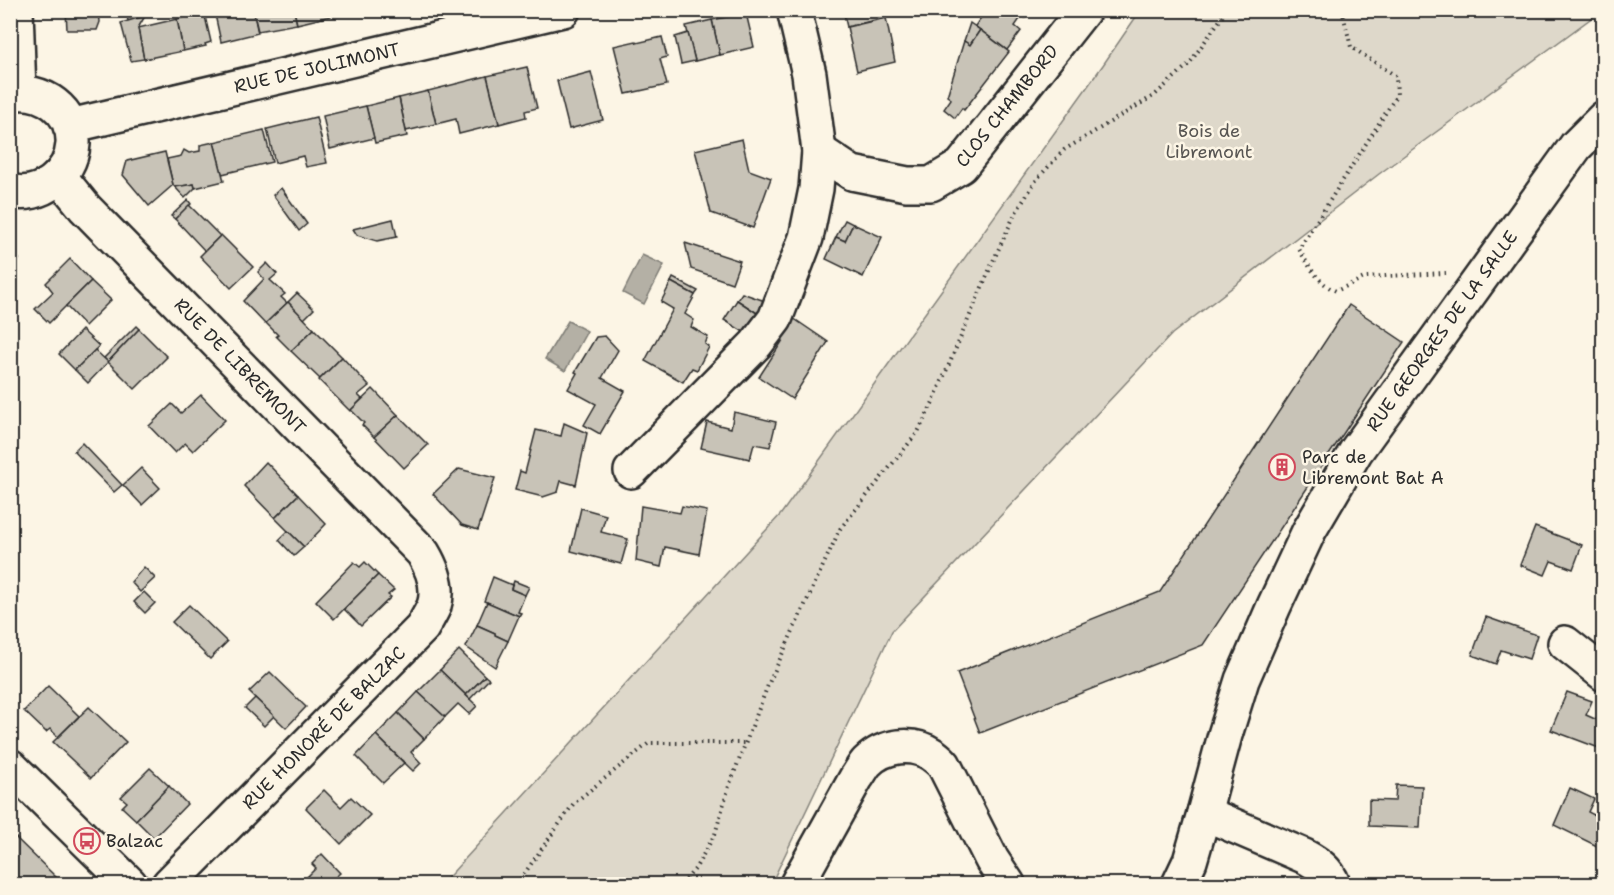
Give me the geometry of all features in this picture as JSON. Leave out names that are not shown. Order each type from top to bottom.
[{"type":"street","points":[[10,191],[32,192],[47,186],[59,176],[69,161],[73,144],[70,126],[63,112],[51,100],[36,93],[15,93],[16,10]]},
{"type":"street","name":"RUE DE JOLIMONT","points":[[70,126],[563,10]]},
{"type":"street","points":[[631,471],[756,344],[775,318],[806,238],[816,189],[819,152],[809,74],[794,10]]},
{"type":"street","name":"CLOS CHAMBORD","points":[[819,152],[852,173],[907,184],[931,184],[962,166],[1084,10]]},
{"type":"street","name":"RUE GEORGES DE LA SALLE","points":[[1185,873],[1242,680],[1309,531],[1356,451],[1576,146],[1604,118]]},
{"type":"street","name":"RUE DE LIBREMONT","points":[[59,176],[93,216],[423,553]]},
{"type":"street","name":"RUE HONORÉ DE BALZAC","points":[[169,885],[422,628],[435,604],[432,569],[423,553]]},
{"type":"street","points":[[1564,643],[1604,674]]},
{"type":"street","points":[[797,885],[866,763],[888,749],[911,746],[933,754],[944,765],[992,860],[1008,885]]},
{"type":"street","points":[[10,766],[130,885]]},
{"type":"street","points":[[1204,813],[1304,856],[1326,871],[1333,885]]},
{"type":"path","points":[[682,885],[695,869],[715,834],[729,786],[768,685],[840,528],[918,432],[1015,214],[1037,179],[1064,150],[1155,95],[1189,64],[1227,10]]},
{"type":"path","points":[[1342,10],[1351,47],[1396,76],[1397,95],[1299,249],[1313,272],[1328,288],[1336,291],[1366,277],[1455,273],[1479,279]]},
{"type":"path","points":[[517,885],[574,803],[649,743],[745,742]]},
{"type":"green space","name":"Bois de Libremont","points":[[1140,11],[1601,11],[1379,174],[1172,334],[892,631],[771,884],[442,884],[781,514]]},
{"type":"shaded area","points":[[642,255],[664,265],[644,304],[623,293]]},
{"type":"shaded area","points":[[568,321],[587,331],[565,371],[545,359]]},
{"type":"building","points":[[66,10],[99,10],[100,22],[97,30],[67,30]]},
{"type":"building","points":[[126,10],[145,10],[146,16],[128,21]]},
{"type":"building","points":[[214,10],[253,10],[258,33],[221,42]]},
{"type":"building","points":[[253,10],[294,10],[297,24],[258,31]]},
{"type":"building","points":[[294,10],[330,10],[331,16],[297,24]]},
{"type":"building","points":[[843,10],[886,10],[887,17],[847,27]]},
{"type":"building","points":[[979,10],[1031,10],[1025,18],[1022,16],[1015,26],[1021,31],[1007,50],[975,26],[982,16]]},
{"type":"building","points":[[204,12],[211,42],[205,44],[206,46],[183,51],[177,19]]},
{"type":"building","points":[[746,13],[754,47],[720,55],[712,20]]},
{"type":"building","points":[[145,16],[138,28],[144,59],[131,61],[121,23]]},
{"type":"building","points":[[886,18],[895,62],[857,71],[847,27]]},
{"type":"building","points":[[177,19],[183,51],[144,59],[138,28]]},
{"type":"building","points":[[712,20],[720,55],[695,61],[686,26]]},
{"type":"building","points":[[970,23],[980,30],[970,45],[964,41]]},
{"type":"building","points":[[980,30],[1009,52],[964,110],[962,108],[955,118],[944,109],[951,99],[947,96],[964,41],[970,45]]},
{"type":"building","points":[[688,33],[695,61],[681,64],[675,37]]},
{"type":"building","points":[[662,37],[667,57],[660,59],[667,85],[626,94],[614,46]]},
{"type":"building","points":[[527,67],[537,108],[525,111],[526,117],[499,124],[487,76]]},
{"type":"building","points":[[591,72],[603,120],[569,129],[557,81]]},
{"type":"building","points":[[487,76],[499,124],[459,134],[456,119],[436,124],[428,91]]},
{"type":"building","points":[[428,91],[436,124],[406,131],[399,98]]},
{"type":"building","points":[[399,98],[407,136],[375,143],[366,106]]},
{"type":"building","points":[[366,106],[374,138],[330,149],[323,116]]},
{"type":"building","points":[[316,117],[327,163],[306,167],[303,156],[275,163],[267,129]]},
{"type":"building","points":[[264,130],[272,162],[222,174],[214,142]]},
{"type":"building","points":[[742,139],[749,170],[771,178],[753,228],[711,213],[695,150]]},
{"type":"building","points":[[214,142],[224,181],[195,188],[194,184],[175,187],[167,159],[181,156],[184,150],[189,153],[200,151],[200,145]]},
{"type":"building","points":[[165,152],[173,185],[149,206],[123,175],[127,161]]},
{"type":"building","points":[[194,184],[195,188],[185,198],[175,187]]},
{"type":"building","points":[[281,188],[307,224],[299,231],[273,195]]},
{"type":"building","points":[[188,200],[191,204],[175,219],[171,216]]},
{"type":"building","points":[[189,205],[220,236],[205,251],[175,219]]},
{"type":"building","points":[[393,219],[397,237],[377,241],[357,235],[353,229]]},
{"type":"building","points":[[845,220],[853,224],[845,241],[836,237]]},
{"type":"building","points":[[853,224],[882,237],[863,277],[826,259],[836,237],[845,241]]},
{"type":"building","points":[[221,235],[253,267],[231,288],[200,256]]},
{"type":"building","points":[[685,243],[740,261],[732,283],[691,269]]},
{"type":"building","points":[[10,252],[19,259],[10,273]]},
{"type":"building","points":[[70,259],[91,281],[49,323],[35,309],[53,292],[46,283]]},
{"type":"building","points":[[267,263],[277,274],[270,280],[285,294],[281,297],[287,303],[265,324],[243,301],[264,279],[258,272]]},
{"type":"building","points":[[673,278],[698,291],[695,295],[671,282]]},
{"type":"building","points":[[91,281],[111,300],[85,326],[66,306]]},
{"type":"building","points":[[671,282],[695,295],[685,314],[694,320],[691,327],[708,337],[705,344],[709,347],[697,370],[692,368],[683,382],[645,361],[673,309],[661,302]]},
{"type":"building","points":[[297,293],[314,309],[304,319],[288,302]]},
{"type":"building","points":[[742,293],[765,301],[760,315],[737,300]]},
{"type":"building","points":[[737,300],[760,315],[747,334],[724,320]]},
{"type":"building","points":[[288,302],[314,329],[291,351],[266,323]]},
{"type":"building","name":"Parc de Libremont Bat A","points":[[1349,305],[1404,342],[1203,645],[980,733],[957,673],[1160,592]]},
{"type":"building","points":[[790,316],[828,342],[792,399],[759,377],[783,340],[778,335]]},
{"type":"building","points":[[136,326],[139,329],[108,362],[104,358]]},
{"type":"building","points":[[139,329],[167,357],[135,389],[108,362]]},
{"type":"building","points":[[314,329],[342,357],[320,379],[291,351]]},
{"type":"building","points":[[82,330],[99,346],[75,370],[59,354]]},
{"type":"building","points":[[605,336],[618,350],[602,378],[625,391],[600,434],[584,425],[596,404],[568,389],[577,373],[575,372],[596,337]]},
{"type":"building","points":[[95,350],[108,362],[88,383],[75,370]]},
{"type":"building","points":[[342,357],[369,386],[358,395],[362,399],[350,411],[319,380]]},
{"type":"building","points":[[373,389],[398,415],[374,437],[351,410]]},
{"type":"building","points":[[201,395],[225,420],[193,451],[185,443],[175,453],[149,426],[172,404],[181,413]]},
{"type":"building","points":[[734,412],[776,422],[770,447],[754,444],[750,459],[701,448],[707,422],[731,428]]},
{"type":"building","points":[[398,415],[428,445],[404,468],[374,437]]},
{"type":"building","points":[[564,423],[587,433],[576,485],[561,481],[558,492],[543,497],[515,490],[520,471],[525,473],[536,430],[561,436]]},
{"type":"building","points":[[82,443],[122,485],[114,492],[74,451]]},
{"type":"building","points":[[266,462],[298,495],[275,518],[244,486]]},
{"type":"building","points":[[141,468],[160,488],[142,505],[123,485]]},
{"type":"building","points":[[459,469],[495,478],[478,530],[462,525],[433,494]]},
{"type":"building","points":[[298,495],[326,524],[304,547],[275,518]]},
{"type":"building","points":[[641,506],[680,513],[682,506],[707,511],[699,554],[665,547],[661,567],[636,561]]},
{"type":"building","points":[[581,508],[606,515],[601,532],[628,539],[621,564],[571,551]]},
{"type":"building","points":[[1535,527],[1582,545],[1573,569],[1551,561],[1545,575],[1520,565]]},
{"type":"building","points":[[288,531],[304,547],[294,556],[279,540]]},
{"type":"building","points":[[354,562],[360,567],[365,562],[378,575],[334,619],[316,601]]},
{"type":"building","points":[[144,567],[155,578],[140,592],[131,582]]},
{"type":"building","points":[[378,575],[394,590],[388,595],[391,597],[361,626],[344,609]]},
{"type":"building","points":[[493,577],[512,585],[511,589],[525,595],[518,612],[521,613],[519,616],[484,601]]},
{"type":"building","points":[[514,581],[529,587],[525,595],[511,589]]},
{"type":"building","points":[[144,592],[155,603],[145,613],[134,602]]},
{"type":"building","points":[[487,602],[519,616],[508,641],[477,625]]},
{"type":"building","points":[[189,605],[227,642],[210,659],[172,622]]},
{"type":"building","points":[[1486,617],[1537,635],[1529,659],[1501,650],[1496,664],[1472,655]]},
{"type":"building","points":[[477,625],[508,641],[495,667],[466,647]]},
{"type":"building","points":[[459,650],[485,676],[466,695],[440,670]]},
{"type":"building","points":[[440,670],[477,706],[469,714],[458,704],[445,717],[418,692]]},
{"type":"building","points":[[270,672],[306,707],[286,728],[249,692]]},
{"type":"building","points":[[485,676],[489,679],[470,699],[466,695]]},
{"type":"building","points":[[48,686],[79,716],[58,737],[50,729],[46,732],[24,711]]},
{"type":"building","points":[[418,692],[445,717],[424,739],[398,713]]},
{"type":"building","points":[[1567,692],[1592,701],[1586,715],[1604,723],[1604,736],[1599,748],[1551,730]]},
{"type":"building","points":[[255,698],[274,716],[264,726],[245,708]]},
{"type":"building","points":[[89,707],[126,742],[91,778],[53,742]]},
{"type":"building","points":[[398,713],[424,739],[411,752],[421,763],[413,771],[376,735]]},
{"type":"building","points":[[376,735],[404,763],[383,783],[356,756]]},
{"type":"building","points":[[150,768],[169,786],[136,820],[122,807],[127,802],[121,797]]},
{"type":"building","points":[[1396,785],[1422,786],[1420,828],[1369,826],[1369,800],[1395,801]]},
{"type":"building","points":[[169,786],[187,804],[154,838],[136,820]]},
{"type":"building","points":[[1570,788],[1594,799],[1588,812],[1604,820],[1604,838],[1599,847],[1554,825]]},
{"type":"building","points":[[324,790],[341,807],[351,797],[370,815],[341,844],[306,808]]},
{"type":"building","points":[[14,836],[58,879],[53,884],[10,884],[10,840]]},
{"type":"building","points":[[322,854],[340,873],[328,884],[300,884],[316,868],[312,864]]},
{"type":"place","name":"Parc de Libremont Bat A","points":[[1282,467]]},
{"type":"place","name":"Balzac","points":[[87,841]]}]
